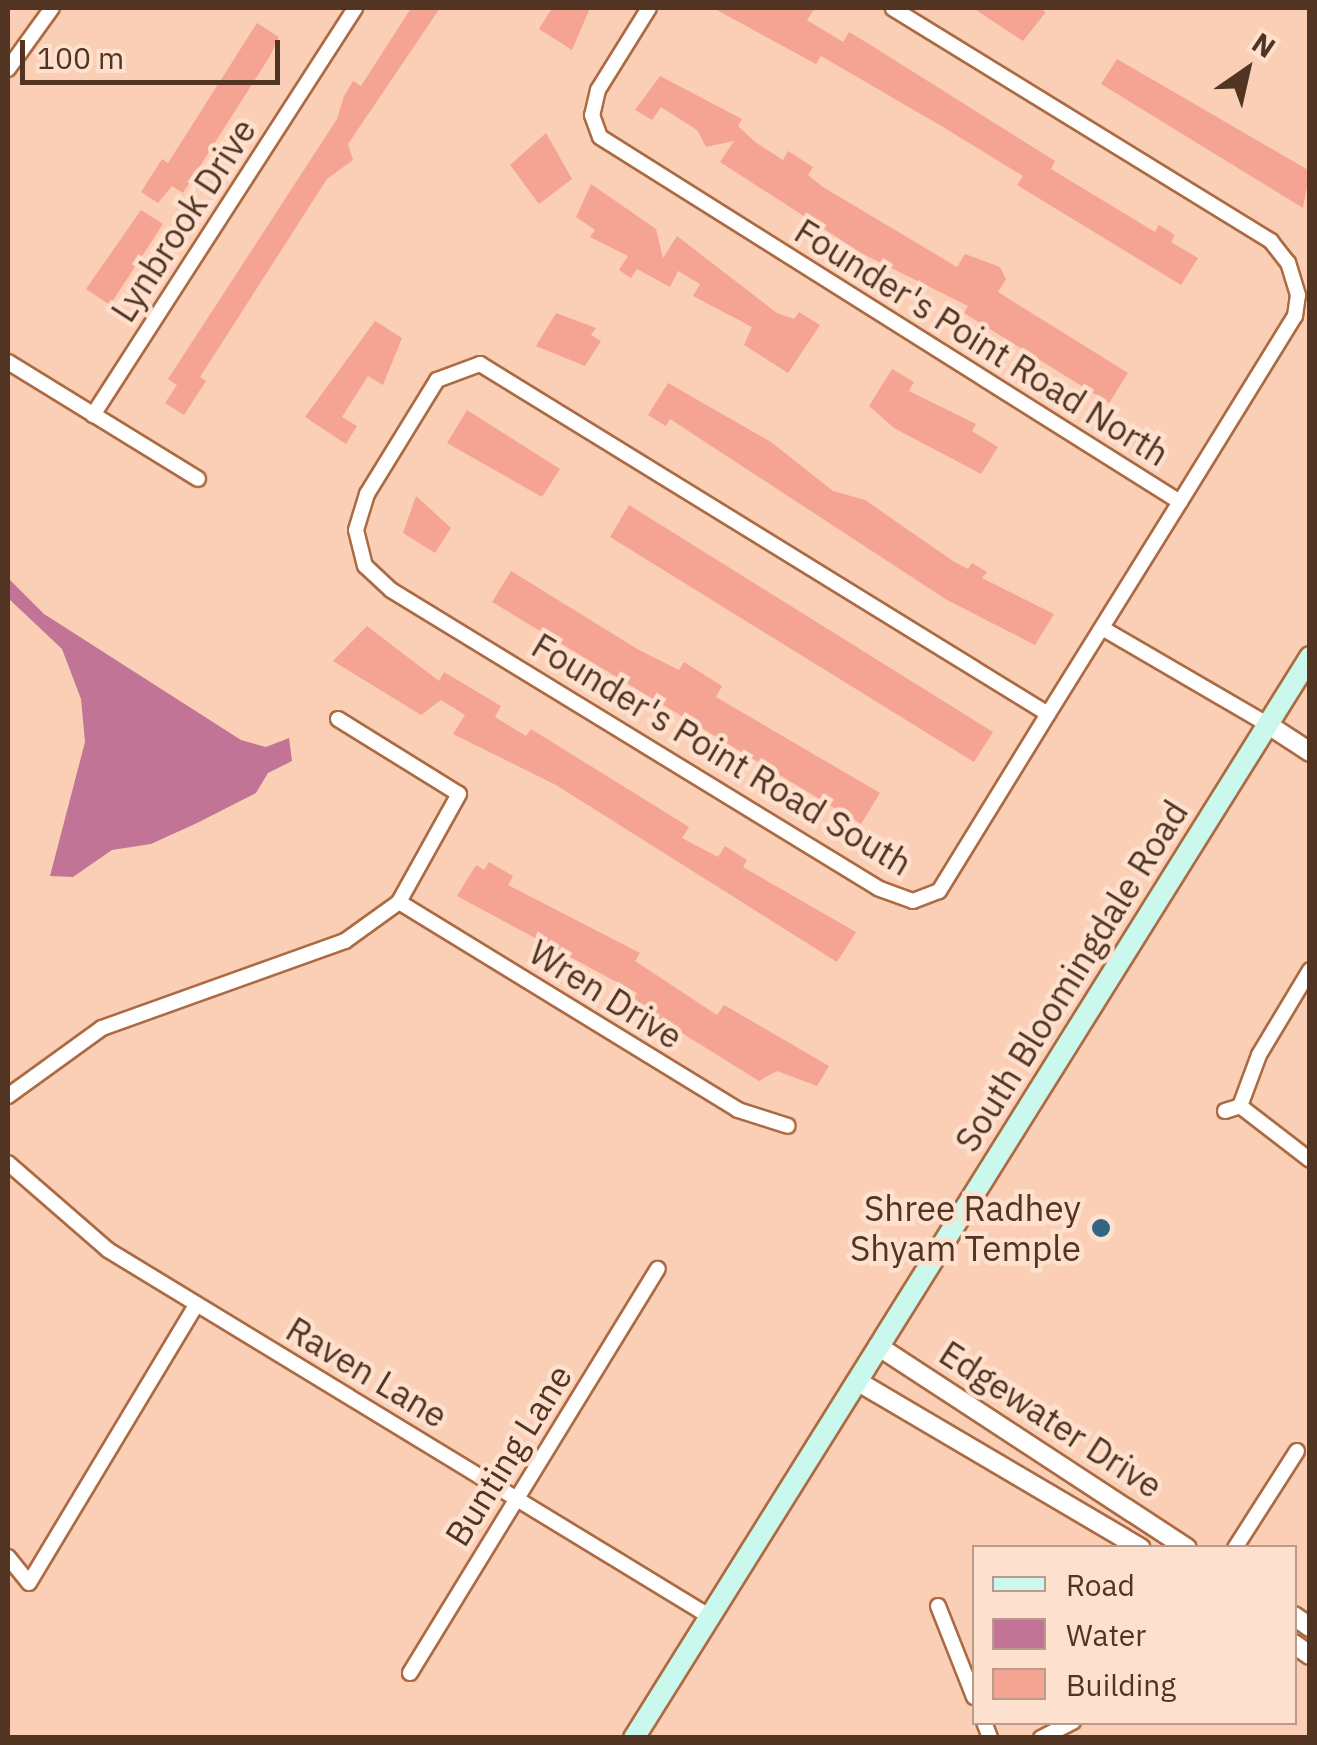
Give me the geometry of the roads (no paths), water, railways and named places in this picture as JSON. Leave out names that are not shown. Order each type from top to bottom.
[{"type":"main road","name":"South Bloomingdale Road","points":[[634,1738],[1310,658]]},
{"type":"street","points":[[8,70],[52,8]]},
{"type":"street","name":"Lynbrook Drive","points":[[93,415],[355,8]]},
{"type":"street","name":"Founder's Point Road North","points":[[648,8],[598,90],[592,115],[600,137],[1180,502],[1295,316],[1298,295],[1288,263],[1271,241],[894,8]]},
{"type":"street","points":[[8,362],[198,479]]},
{"type":"street","name":"Founder's Point Road South","points":[[480,364],[1048,714],[946,882],[930,896],[902,900],[391,590],[359,553],[358,516],[437,380],[480,364]]},
{"type":"street","points":[[1048,714],[1180,502]]},
{"type":"street","points":[[1102,628],[1310,752]]},
{"type":"street","points":[[8,1096],[102,1028],[345,941],[398,902],[459,794],[338,719]]},
{"type":"street","name":"Wren Drive","points":[[398,902],[738,1110],[788,1126]]},
{"type":"street","points":[[1310,970],[1259,1055],[1233,1108],[1310,1160]]},
{"type":"street","name":"Raven Lane","points":[[8,1162],[65,1219],[196,1305],[518,1496],[709,1616]]},
{"type":"street","name":"Bunting Lane","points":[[410,1672],[658,1270]]},
{"type":"street","points":[[8,1556],[29,1583],[196,1305]]},
{"type":"street","name":"Edgewater Drive","points":[[878,1346],[1182,1545]]},
{"type":"street","name":"Edgewater Drive","points":[[857,1381],[1135,1545]]},
{"type":"street","points":[[1236,1545],[1297,1451]]},
{"type":"street","points":[[938,1606],[972,1692]]},
{"type":"street","points":[[1040,1738],[1067,1725]]},
{"type":"water","points":[[8,578],[44,614],[241,740],[266,747],[289,738],[292,761],[268,773],[256,793],[197,823],[151,844],[112,850],[73,877],[50,876],[85,742],[81,699],[62,649],[8,598]]},
{"type":"place","name":"Shree Radhey Shyam Temple","points":[[1101,1228]]}]
